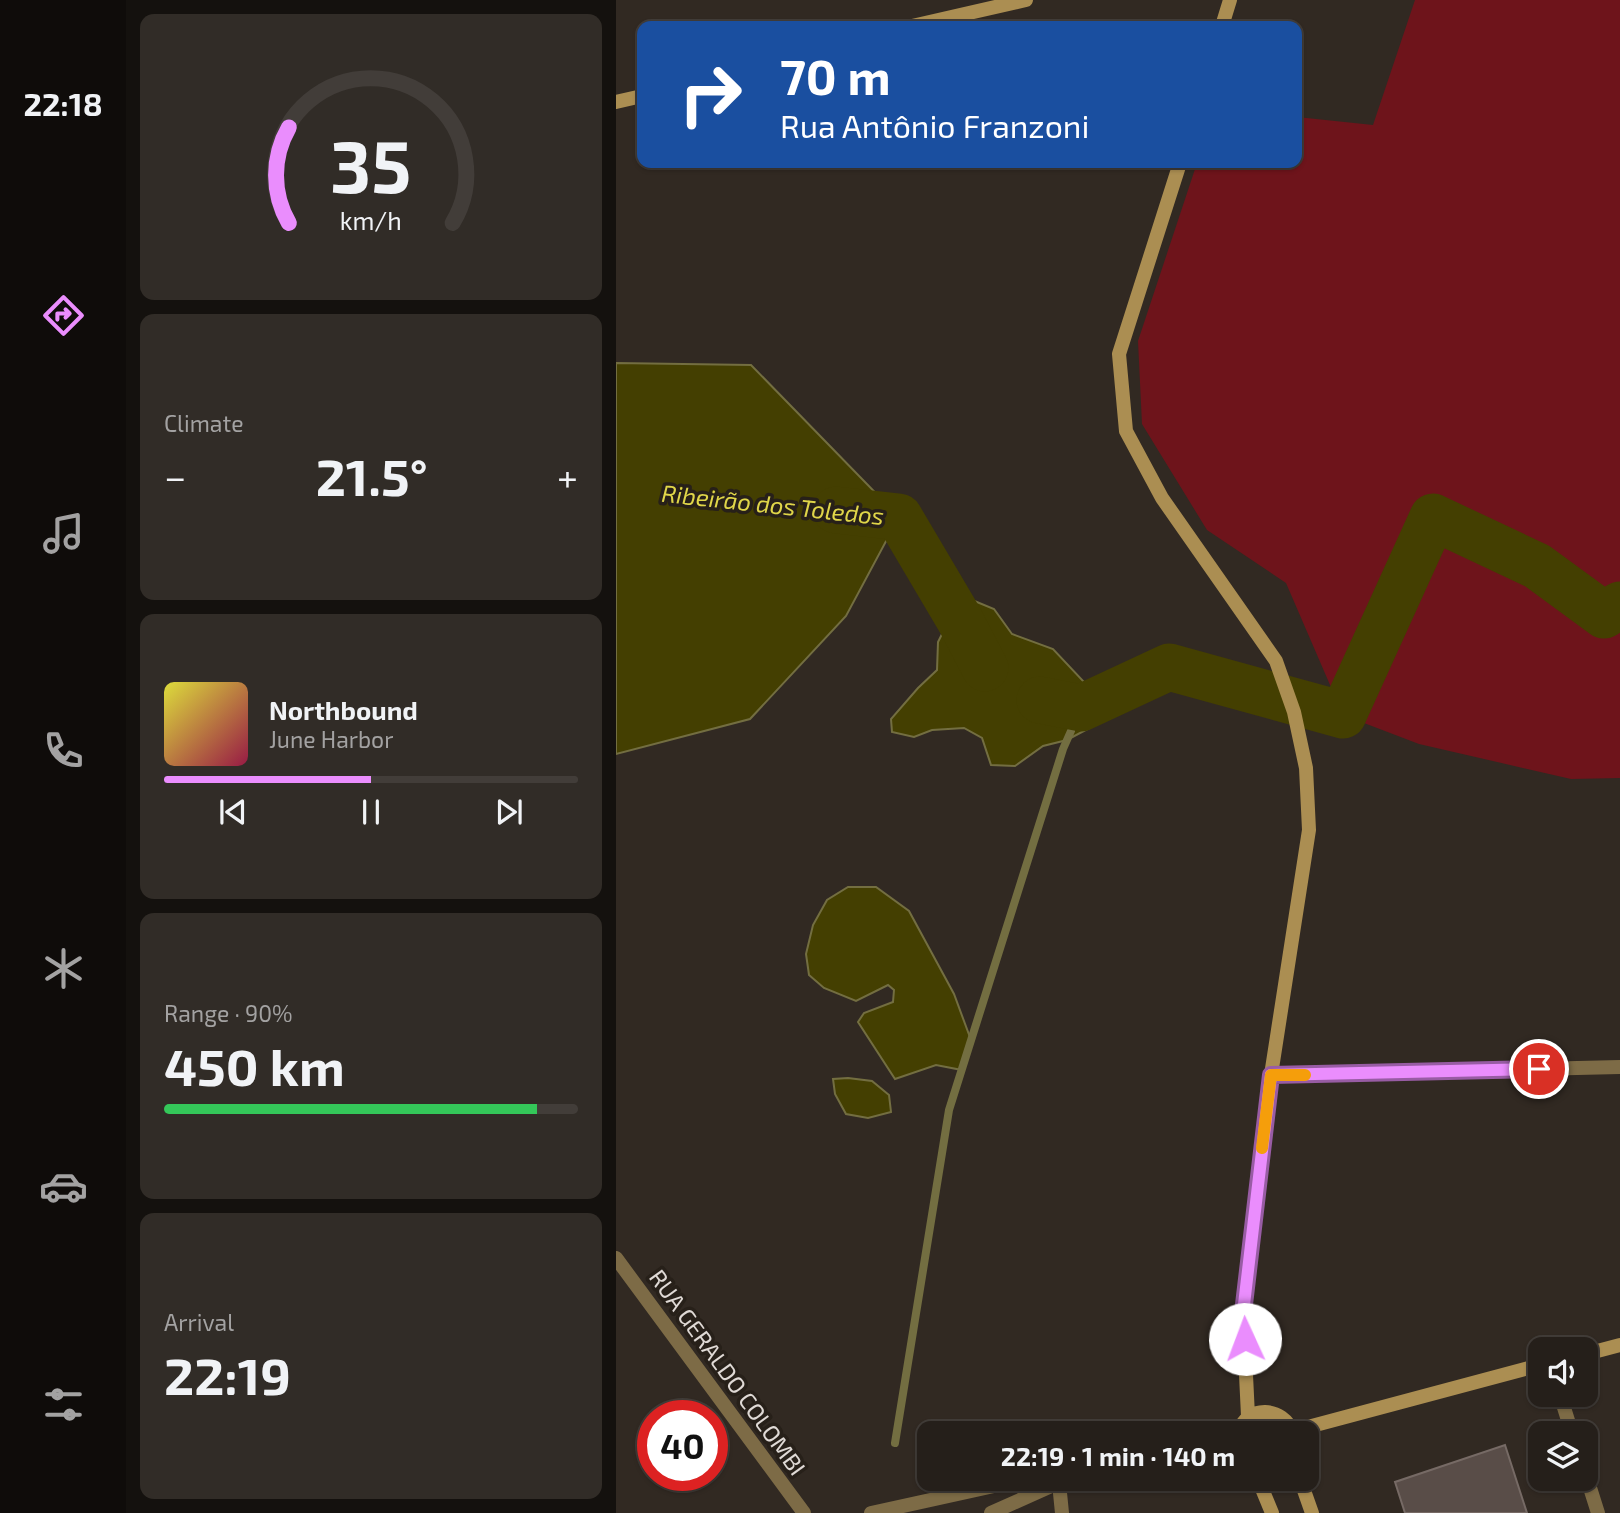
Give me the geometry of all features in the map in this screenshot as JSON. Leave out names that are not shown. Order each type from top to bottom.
[{"type":"street","points":[[927,21],[976,5],[1026,0]]},
{"type":"street","points":[[1224,21],[1230,0]]},
{"type":"street","points":[[616,102],[637,97]]},
{"type":"street","points":[[1178,168],[1119,354],[1126,431],[1162,498],[1276,661],[1294,712],[1306,768],[1309,830],[1271,1075],[1243,1313],[1248,1416]]},
{"type":"street","points":[[1271,1075],[1620,1067]]},
{"type":"street","name":"RUA GERALDO COLOMBI","points":[[616,1258],[804,1513]]},
{"type":"street","points":[[1598,1351],[1620,1345]]},
{"type":"street","points":[[1319,1425],[1528,1368]]},
{"type":"street","points":[[1243,1421],[1248,1416],[1265,1411],[1282,1417],[1285,1421]]},
{"type":"street","points":[[871,1513],[971,1491]]},
{"type":"street","points":[[991,1513],[1041,1491]]},
{"type":"street","points":[[1060,1491],[1062,1513]]},
{"type":"street","points":[[1263,1491],[1272,1513]]},
{"type":"street","points":[[1304,1491],[1312,1513]]},
{"type":"street","points":[[1591,1491],[1598,1513]]},
{"type":"shaded area","points":[[1415,0],[1620,0],[1620,778],[1571,779],[1419,744],[1343,715],[1286,583],[1207,530],[1142,424],[1138,341],[1195,168],[1302,168],[1302,118],[1373,125]]},
{"type":"water","points":[[616,363],[751,365],[899,517],[846,616],[750,719],[616,754]]},
{"type":"water","points":[[972,600],[994,609],[1012,634],[1053,649],[1100,699],[1095,725],[1067,740],[1043,746],[1015,766],[991,765],[982,738],[964,728],[932,730],[914,737],[892,732],[891,719],[937,670],[938,642],[954,610]]},
{"type":"water","points":[[848,887],[876,887],[909,911],[954,994],[971,1040],[962,1070],[936,1065],[895,1079],[858,1022],[864,1013],[893,1002],[894,990],[888,985],[856,1001],[824,988],[809,975],[806,954],[813,925],[827,900]]},
{"type":"water","points":[[833,1079],[872,1081],[889,1095],[891,1112],[868,1118],[846,1114],[835,1094]]},
{"type":"building","points":[[1505,1445],[1527,1513],[1405,1513],[1395,1482]]},
{"type":"waterway","name":"Ribeirão dos Toledos","points":[[836,510],[899,517],[985,668]]},
{"type":"waterway","name":"Ribeirão dos Toledos","points":[[1040,700],[1081,708],[1169,667],[1343,715],[1433,517],[1537,566],[1604,615],[1620,605]]},
{"type":"waterway","points":[[895,1443],[949,1110],[1071,731]]},
{"type":"slow traffic","points":[[1262,1148],[1271,1075],[1305,1075]]},
{"type":"route","points":[[1245,1339],[1243,1313],[1271,1075],[1539,1069]]}]
